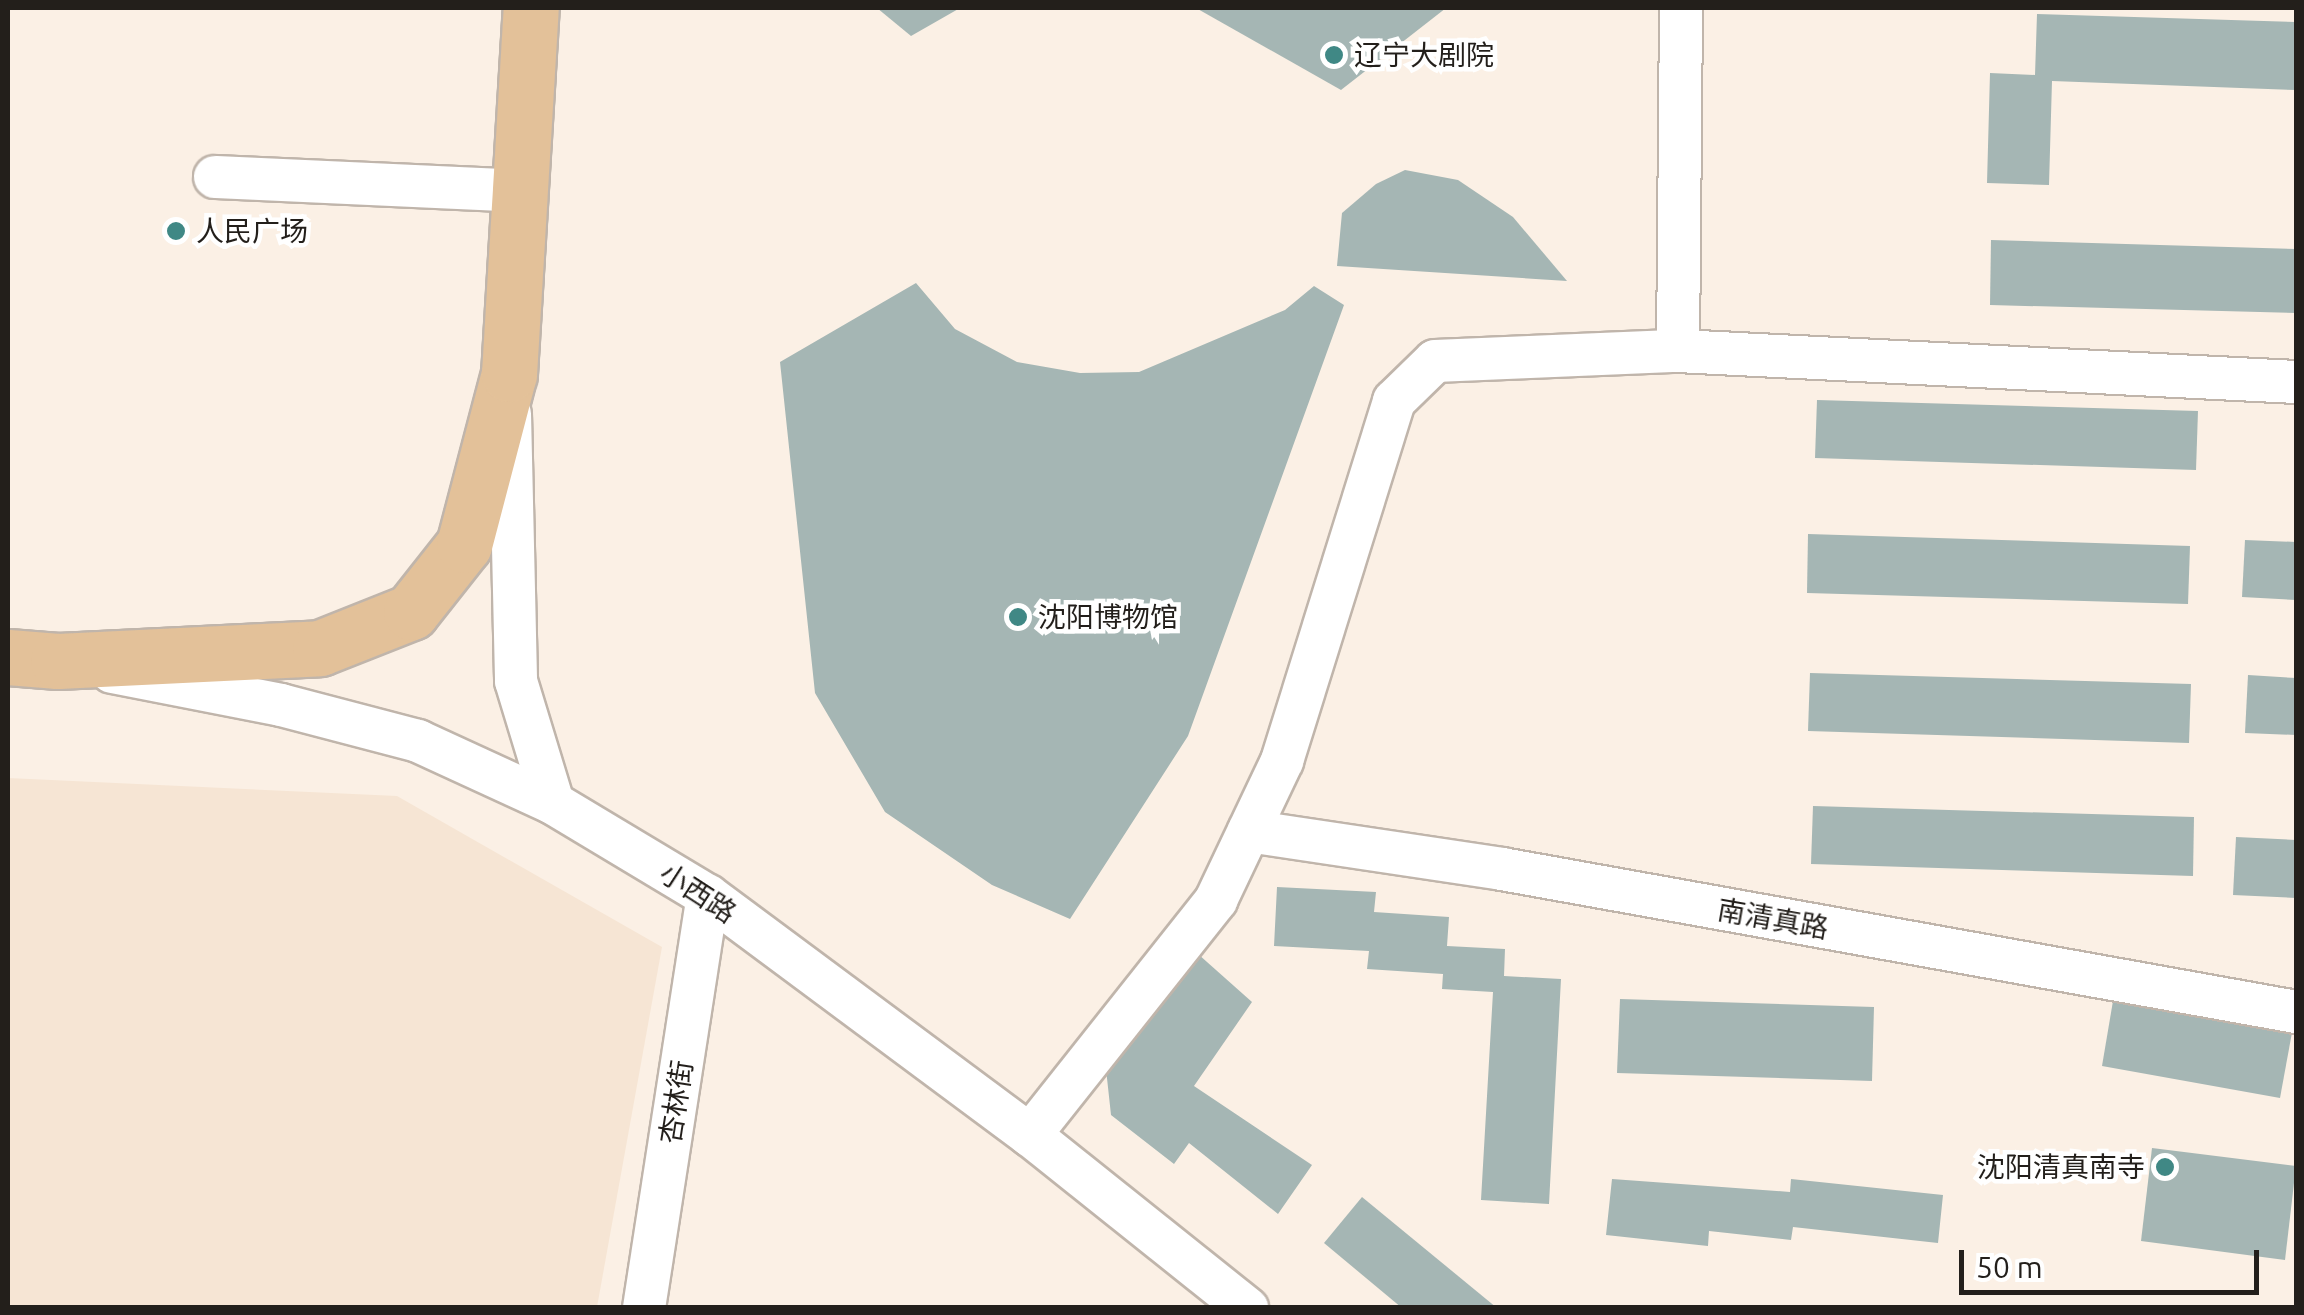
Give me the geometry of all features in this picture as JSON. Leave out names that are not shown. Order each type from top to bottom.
[{"type":"main road","points":[[33,659],[320,648],[410,612],[464,545],[509,374],[530,8]]},
{"type":"street","points":[[1678,350],[1681,8]]},
{"type":"street","points":[[215,177],[520,191]]},
{"type":"street","points":[[1030,1135],[1216,900],[1282,761],[1394,401],[1435,362],[1678,350],[2296,382]]},
{"type":"street","points":[[509,374],[516,682],[553,803]]},
{"type":"street","name":"小西路","points":[[33,659],[282,705],[418,741],[553,803],[708,896],[1030,1135],[1246,1308]]},
{"type":"street","name":"南清真路","points":[[1248,831],[1502,869],[2296,1012]]},
{"type":"street","name":"杏林街","points":[[644,1308],[708,896]]},
{"type":"shaded area","points":[[8,778],[397,796],[662,947],[597,1307],[8,1307]]},
{"type":"building","points":[[877,8],[960,8],[911,36]]},
{"type":"building","name":"辽宁大剧院","points":[[1196,8],[1446,8],[1341,90]]},
{"type":"building","points":[[2037,14],[2296,22],[2296,90],[2052,81],[2049,185],[1987,183],[1990,73],[2035,75]]},
{"type":"building","points":[[1405,170],[1458,180],[1513,217],[1567,281],[1337,266],[1342,213],[1376,184]]},
{"type":"building","points":[[1991,240],[2296,249],[2296,313],[1990,305]]},
{"type":"building","name":"沈阳博物馆","points":[[916,283],[955,329],[1017,362],[1080,373],[1139,372],[1285,310],[1314,286],[1344,305],[1188,736],[1070,919],[992,885],[885,812],[815,693],[780,362]]},
{"type":"building","points":[[1817,400],[2198,411],[2196,470],[1815,458]]},
{"type":"building","points":[[1808,534],[2190,546],[2188,604],[1807,593]]},
{"type":"building","points":[[2245,540],[2296,542],[2296,600],[2242,597]]},
{"type":"building","points":[[1810,673],[2191,684],[2189,743],[1808,731]]},
{"type":"building","points":[[2248,675],[2296,678],[2296,735],[2245,733]]},
{"type":"building","points":[[1813,806],[2194,817],[2193,876],[1811,864]]},
{"type":"building","points":[[2236,837],[2296,840],[2296,898],[2233,895]]},
{"type":"building","points":[[1277,887],[1376,892],[1374,912],[1449,917],[1447,946],[1505,949],[1504,976],[1561,979],[1549,1204],[1481,1200],[1493,992],[1442,989],[1443,974],[1367,969],[1369,951],[1274,946]]},
{"type":"building","points":[[1198,954],[1252,1002],[1194,1086],[1312,1165],[1278,1214],[1189,1143],[1174,1164],[1111,1115],[1106,1069]]},
{"type":"building","points":[[2114,995],[2293,1027],[2280,1098],[2102,1066]]},
{"type":"building","points":[[1620,999],[1874,1007],[1872,1081],[1617,1073]]},
{"type":"building","points":[[2152,1148],[2296,1166],[2285,1260],[2141,1241]]},
{"type":"building","points":[[1612,1179],[1790,1192],[1791,1179],[1943,1195],[1938,1243],[1793,1227],[1791,1240],[1709,1231],[1708,1246],[1606,1235]]},
{"type":"building","points":[[1362,1197],[1497,1308],[1402,1308],[1324,1243]]},
{"type":"place","name":"辽宁大剧院","points":[[1334,55]]},
{"type":"place","name":"人民广场","points":[[176,231]]},
{"type":"place","name":"沈阳博物馆","points":[[1018,617]]},
{"type":"place","name":"沈阳清真南寺","points":[[2165,1167]]}]
